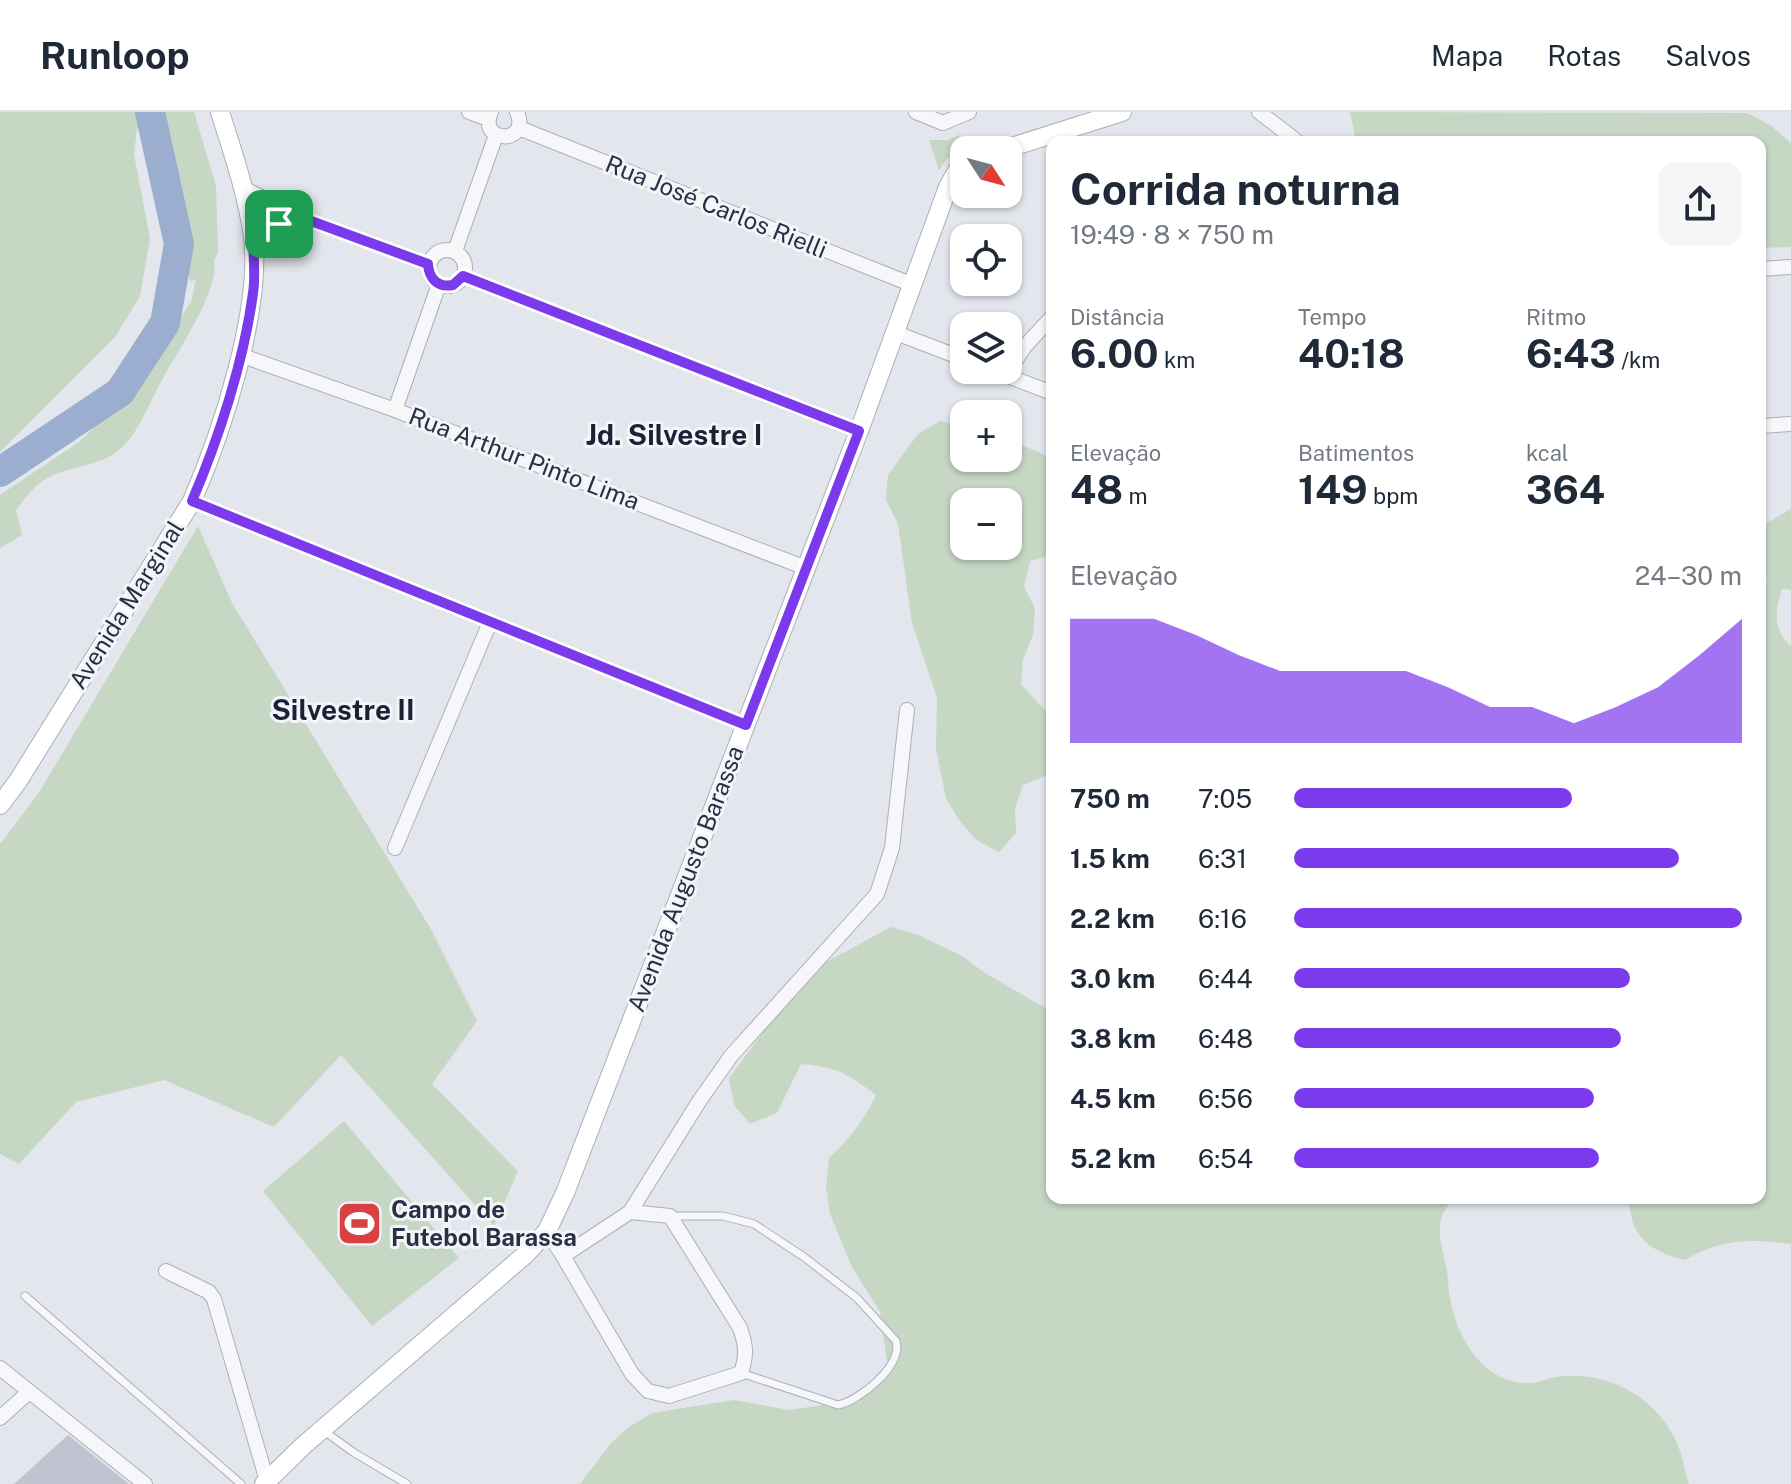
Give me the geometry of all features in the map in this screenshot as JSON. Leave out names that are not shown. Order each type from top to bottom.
[{"type":"street","name":"Avenida Marginal","points":[[0,805],[18,781],[192,501],[209,462],[240,355],[254,291],[253,237],[243,188],[220,112]]},
{"type":"street","points":[[469,112],[489,116],[489,128],[504,138],[513,135],[519,128],[517,112]]},
{"type":"street","points":[[916,112],[943,123],[968,113]]},
{"type":"street","points":[[1046,136],[1122,112]]},
{"type":"street","points":[[1259,112],[1290,136]]},
{"type":"street","name":"Rua José Carlos Rielli","points":[[519,128],[913,285]]},
{"type":"street","points":[[455,251],[496,135]]},
{"type":"street","points":[[1022,144],[1046,136]]},
{"type":"street","name":"Avenida Augusto Barassa","points":[[266,1483],[322,1429],[526,1254],[547,1231],[565,1193],[746,725],[950,184]]},
{"type":"street","points":[[243,188],[303,218],[428,264]]},
{"type":"street","points":[[253,237],[279,224],[303,218]]},
{"type":"street","points":[[441,250],[455,251],[464,261],[463,276],[453,285],[439,284],[432,279],[428,264],[441,250]]},
{"type":"street","points":[[1766,269],[1791,267]]},
{"type":"street","points":[[463,276],[859,431]]},
{"type":"street","points":[[395,410],[439,284]]},
{"type":"street","points":[[1022,349],[1046,323]]},
{"type":"street","points":[[896,333],[950,354]]},
{"type":"street","name":"Rua Arthur Pinto Lima","points":[[240,355],[395,410],[806,568]]},
{"type":"street","points":[[1022,382],[1046,391]]},
{"type":"street","points":[[1766,426],[1791,424]]},
{"type":"street","points":[[192,501],[746,725]]},
{"type":"street","points":[[395,848],[490,622]]},
{"type":"street","points":[[563,1256],[630,1212],[731,1056],[877,894],[892,848],[907,710]]},
{"type":"street","points":[[547,1231],[632,1374],[648,1391],[669,1396],[741,1373],[746,1359],[746,1345],[740,1328],[670,1216],[630,1212]]},
{"type":"street","points":[[166,1271],[209,1292],[214,1299],[266,1483]]},
{"type":"street","points":[[0,1368],[145,1484]]},
{"type":"street","points":[[0,1418],[29,1392]]},
{"type":"lane","points":[[670,1216],[723,1216],[754,1224],[857,1298],[896,1341],[899,1350],[881,1378],[848,1403],[838,1405],[741,1373]]},
{"type":"lane","points":[[25,1296],[241,1484]]},
{"type":"lane","points":[[322,1429],[353,1452],[407,1484]]},
{"type":"green space","points":[[0,112],[194,112],[216,186],[218,253],[214,260],[211,288],[204,304],[132,435],[111,456],[60,472],[40,483],[16,510],[22,535],[0,548],[0,495],[79,442],[98,424],[177,323],[191,302],[196,280],[190,281],[164,174],[151,142],[137,128],[134,154],[150,239],[140,296],[115,337],[0,452]]},
{"type":"green space","points":[[1350,112],[1747,113],[1770,125],[1791,143],[1791,247],[1766,248],[1766,136],[1355,136]]},
{"type":"green space","points":[[929,140],[948,140],[950,157],[939,170]]},
{"type":"green space","points":[[940,421],[950,423],[950,472],[1022,472],[1022,445],[1046,455],[1046,557],[1030,561],[1024,586],[1035,609],[1033,635],[1023,659],[1021,684],[1046,711],[1046,775],[1023,785],[1015,808],[1016,833],[999,852],[976,840],[946,798],[936,749],[937,698],[912,623],[898,524],[886,500],[888,475],[918,434]]},
{"type":"green space","points":[[1791,509],[1791,590],[1782,589],[1777,619],[1781,633],[1791,646],[1791,1244],[1736,1242],[1685,1260],[1661,1252],[1644,1240],[1633,1223],[1629,1204],[1766,1204],[1766,524]]},
{"type":"green space","points":[[198,526],[232,603],[432,931],[477,1021],[432,1084],[518,1171],[494,1226],[341,1055],[274,1127],[164,1080],[76,1102],[19,1164],[0,1154],[0,844],[38,794]]},
{"type":"green space","points":[[891,927],[916,934],[962,956],[1046,1009],[1046,1204],[1449,1204],[1442,1216],[1440,1234],[1454,1316],[1470,1350],[1496,1375],[1513,1381],[1532,1383],[1556,1377],[1586,1377],[1615,1384],[1633,1393],[1649,1405],[1668,1427],[1678,1445],[1689,1484],[580,1484],[611,1443],[652,1413],[734,1400],[789,1410],[844,1402],[870,1391],[888,1368],[880,1312],[852,1267],[830,1214],[826,1187],[829,1158],[856,1129],[876,1095],[842,1073],[801,1064],[777,1113],[750,1124],[734,1105],[729,1078],[782,1007],[801,990],[819,966]]},
{"type":"green space","name":"Campo de Futebol Barassa","points":[[344,1121],[459,1258],[372,1326],[263,1191]]},
{"type":"building","points":[[68,1435],[129,1484],[14,1484]]},
{"type":"waterway","points":[[0,472],[120,392],[165,323],[179,244],[150,112]]},
{"type":"place","name":"Campo de Futebol Barassa","points":[[360,1224]]},
{"type":"district","name":"Jd. Silvestre I","points":[[674,435]]},
{"type":"district","name":"Silvestre II","points":[[343,710]]},
{"type":"route","points":[[303,218],[428,264],[432,279],[439,284],[453,285],[463,276],[859,431],[746,725],[192,501],[209,462],[240,355],[254,291],[253,237],[279,224],[303,218]]}]
